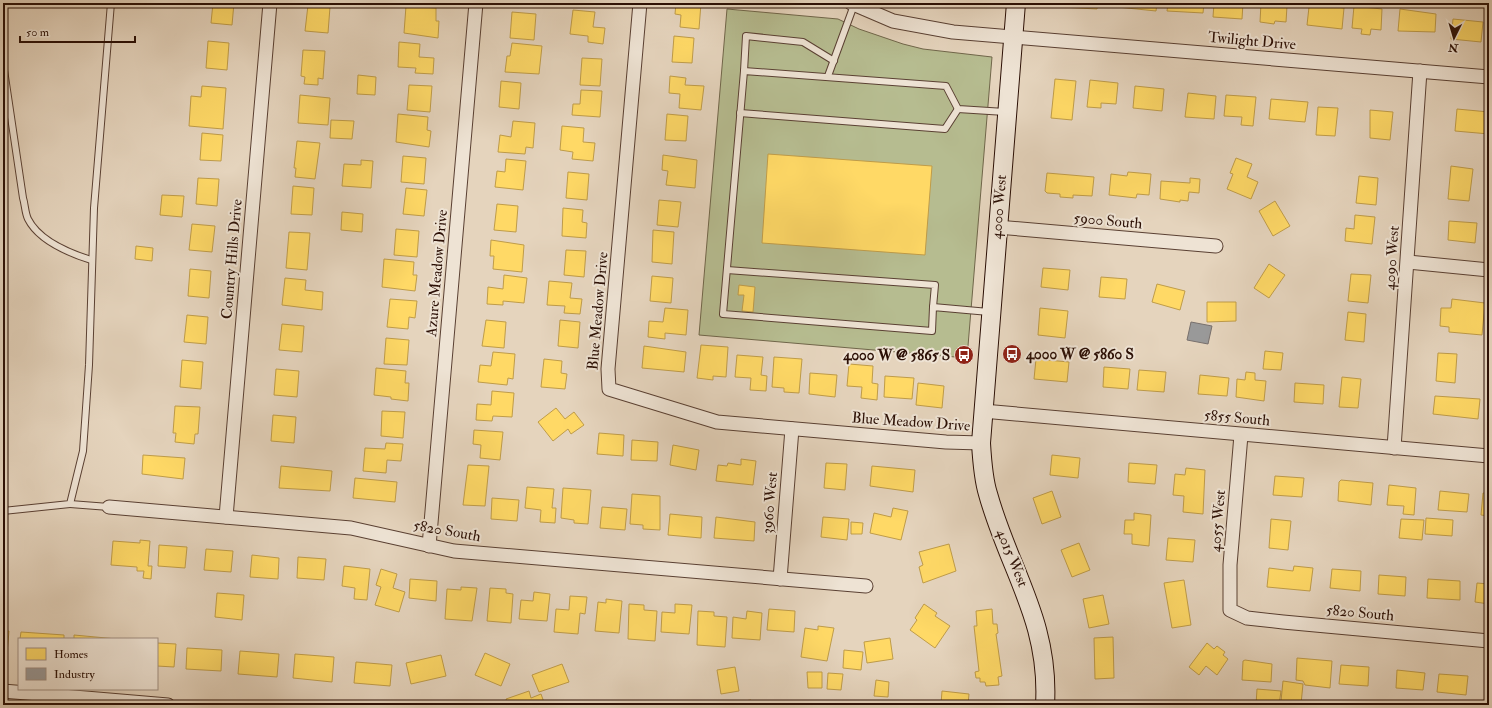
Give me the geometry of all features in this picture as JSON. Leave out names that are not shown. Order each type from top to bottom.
[{"type":"street","name":"Country Hills Drive","points":[[226,517],[270,3]]},
{"type":"street","name":"Azure Meadow Drive","points":[[429,546],[476,3]]},
{"type":"street","name":"Blue Meadow Drive","points":[[640,3],[608,369],[608,389],[717,422],[946,442],[981,443]]},
{"type":"street","name":"4000 West","points":[[983,411],[1016,3]]},
{"type":"street","name":"Twilight Drive","points":[[853,4],[893,21],[923,28],[953,32],[1489,78]]},
{"type":"street","name":"4090 West","points":[[1394,448],[1420,71]]},
{"type":"street","name":"5900 South","points":[[997,227],[1216,246]]},
{"type":"street","points":[[1408,262],[1489,270]]},
{"type":"street","name":"5855 South","points":[[983,411],[1489,456]]},
{"type":"street","name":"4015 West","points":[[983,411],[981,443],[983,468],[988,494],[1033,611],[1041,644],[1045,705]]},
{"type":"street","name":"3960 West","points":[[780,579],[792,429]]},
{"type":"street","name":"4055 West","points":[[1230,610],[1230,565],[1241,435]]},
{"type":"street","name":"5820 South","points":[[109,508],[351,528],[454,551],[866,586]]},
{"type":"street","name":"5820 South","points":[[1230,610],[1247,618],[1489,641]]},
{"type":"street","points":[[3,691],[168,705]]},
{"type":"lane","points":[[70,504],[83,451],[89,365],[91,260],[94,208],[111,3]]},
{"type":"lane","points":[[828,76],[853,4]]},
{"type":"lane","points":[[727,270],[935,285],[932,331],[723,314],[746,36],[803,42],[834,61]]},
{"type":"lane","points":[[3,63],[23,198],[28,219],[35,229],[46,239],[77,256],[91,260]]},
{"type":"lane","points":[[744,71],[828,76],[946,86],[958,109]]},
{"type":"lane","points":[[958,109],[1007,112]]},
{"type":"lane","points":[[740,113],[945,128],[958,109]]},
{"type":"lane","points":[[933,307],[990,312]]},
{"type":"lane","points":[[3,511],[70,504],[109,508]]},
{"type":"green space","points":[[727,9],[838,19],[859,29],[923,49],[992,57],[967,358],[699,335]]},
{"type":"building: Homes","points":[[213,3],[234,3],[232,25],[211,23]]},
{"type":"building: Homes","points":[[569,3],[599,3],[599,6]]},
{"type":"building: Homes","points":[[676,3],[701,3],[699,29],[680,27],[681,15],[675,14]]},
{"type":"building: Homes","points":[[1061,3],[1098,3],[1097,9],[1061,7]]},
{"type":"building: Homes","points":[[1118,3],[1157,3],[1156,11],[1117,7]]},
{"type":"building: Homes","points":[[1168,3],[1204,3],[1203,13],[1167,11]]},
{"type":"building: Homes","points":[[1214,3],[1243,3],[1242,19],[1213,17]]},
{"type":"building: Homes","points":[[1261,3],[1287,6],[1286,22],[1275,21],[1274,24],[1260,22]]},
{"type":"building: Homes","points":[[308,5],[330,7],[328,33],[305,31]]},
{"type":"building: Homes","points":[[1317,5],[1344,8],[1342,29],[1307,25],[1309,7],[1317,7]]},
{"type":"building: Homes","points":[[406,6],[436,8],[436,21],[439,21],[438,38],[404,33]]},
{"type":"building: Homes","points":[[1354,6],[1382,9],[1381,30],[1371,29],[1370,35],[1361,34],[1362,29],[1352,28]]},
{"type":"building: Homes","points":[[1400,9],[1436,14],[1435,32],[1398,31]]},
{"type":"building: Homes","points":[[573,10],[595,12],[593,27],[605,28],[603,44],[588,42],[588,36],[570,34]]},
{"type":"building: Homes","points":[[512,12],[536,14],[534,40],[510,38]]},
{"type":"building: Homes","points":[[1453,19],[1483,22],[1481,42],[1451,39]]},
{"type":"building: Homes","points":[[674,36],[694,38],[692,63],[672,62]]},
{"type":"building: Homes","points":[[208,41],[229,43],[227,70],[206,68]]},
{"type":"building: Homes","points":[[399,42],[420,44],[419,57],[434,58],[433,74],[415,73],[416,68],[398,67]]},
{"type":"building: Homes","points":[[512,43],[542,46],[539,74],[505,72],[507,56],[510,56]]},
{"type":"building: Homes","points":[[303,50],[325,51],[323,79],[318,78],[318,85],[304,84],[305,77],[301,76]]},
{"type":"building: Homes","points":[[582,58],[602,59],[600,86],[580,85]]},
{"type":"building: Homes","points":[[358,75],[376,77],[375,95],[357,94]]},
{"type":"building: Homes","points":[[670,76],[686,78],[685,85],[704,86],[701,110],[679,108],[680,94],[669,93]]},
{"type":"building: Homes","points":[[1055,79],[1076,81],[1072,120],[1051,118]]},
{"type":"building: Homes","points":[[1090,80],[1118,83],[1116,104],[1101,103],[1101,108],[1087,107]]},
{"type":"building: Homes","points":[[501,81],[521,83],[519,109],[499,107]]},
{"type":"building: Homes","points":[[409,85],[432,86],[430,112],[407,110]]},
{"type":"building: Homes","points":[[202,86],[226,88],[223,129],[189,126],[191,96],[201,97]]},
{"type":"building: Homes","points":[[1135,86],[1164,89],[1162,111],[1133,108]]},
{"type":"building: Homes","points":[[581,90],[602,91],[600,117],[572,115],[573,104],[580,104]]},
{"type":"building: Homes","points":[[1188,93],[1216,96],[1214,119],[1185,117]]},
{"type":"building: Homes","points":[[300,95],[330,98],[328,125],[298,123]]},
{"type":"building: Homes","points":[[1226,95],[1256,97],[1253,126],[1241,125],[1242,117],[1224,116]]},
{"type":"building: Homes","points":[[1271,99],[1308,102],[1305,122],[1269,119]]},
{"type":"building: Homes","points":[[1318,107],[1338,108],[1335,136],[1316,135]]},
{"type":"building: Homes","points":[[1457,109],[1489,112],[1489,134],[1455,131]]},
{"type":"building: Homes","points":[[1370,110],[1393,112],[1390,140],[1370,138]]},
{"type":"building: Homes","points":[[398,114],[428,117],[427,130],[431,131],[429,147],[396,142]]},
{"type":"building: Homes","points":[[667,114],[688,116],[686,141],[665,140]]},
{"type":"building: Homes","points":[[331,120],[354,121],[352,139],[330,138]]},
{"type":"building: Homes","points":[[513,121],[535,123],[533,148],[526,147],[525,154],[498,152],[500,135],[511,137]]},
{"type":"building: Homes","points":[[562,126],[584,128],[583,142],[595,143],[593,161],[572,159],[573,152],[560,150]]},
{"type":"building: Homes","points":[[202,133],[223,135],[221,161],[200,160]]},
{"type":"building: Homes","points":[[297,141],[320,143],[315,179],[295,177],[296,168],[294,168]]},
{"type":"building: Homes","points":[[768,154],[932,166],[925,255],[762,243]]},
{"type":"building: Homes","points":[[663,155],[697,160],[695,188],[666,185],[668,171],[662,170]]},
{"type":"building: Homes","points":[[403,156],[426,158],[424,184],[401,182]]},
{"type":"building: Homes","points":[[1236,158],[1252,164],[1247,177],[1258,182],[1251,199],[1227,189],[1233,174],[1230,173]]},
{"type":"building: Homes","points":[[506,159],[526,161],[523,190],[495,187],[497,171],[505,172]]},
{"type":"building: Homes","points":[[361,160],[373,161],[371,188],[342,186],[344,164],[361,165]]},
{"type":"building: Homes","points":[[1451,166],[1473,169],[1469,201],[1448,199]]},
{"type":"building: Homes","points":[[568,172],[589,174],[587,200],[566,198]]},
{"type":"building: Homes","points":[[1128,172],[1151,174],[1149,195],[1137,194],[1136,198],[1109,195],[1111,174],[1127,176]]},
{"type":"building: Homes","points":[[1047,173],[1094,177],[1092,196],[1073,195],[1073,198],[1060,197],[1060,194],[1047,193],[1045,191]]},
{"type":"building: Homes","points":[[1359,176],[1378,178],[1376,205],[1356,203]]},
{"type":"building: Homes","points":[[198,178],[219,179],[217,206],[196,204]]},
{"type":"building: Homes","points":[[1190,178],[1200,179],[1199,193],[1189,192],[1188,201],[1180,200],[1180,202],[1160,199],[1161,181],[1190,183]]},
{"type":"building: Homes","points":[[293,186],[314,188],[312,215],[291,214]]},
{"type":"building: Homes","points":[[406,188],[427,190],[424,216],[403,214]]},
{"type":"building: Homes","points":[[162,195],[184,196],[182,217],[160,215]]},
{"type":"building: Homes","points":[[659,200],[681,202],[678,227],[657,225]]},
{"type":"building: Homes","points":[[1275,201],[1290,226],[1273,236],[1259,211]]},
{"type":"building: Homes","points":[[497,204],[518,206],[516,232],[494,230]]},
{"type":"building: Homes","points":[[563,208],[583,210],[582,222],[587,223],[586,238],[562,236]]},
{"type":"building: Homes","points":[[342,212],[363,214],[362,232],[341,230]]},
{"type":"building: Homes","points":[[1355,215],[1375,217],[1372,244],[1345,241],[1346,228],[1354,229]]},
{"type":"building: Homes","points":[[1449,221],[1477,223],[1475,243],[1448,240]]},
{"type":"building: Homes","points":[[192,224],[215,226],[212,252],[189,250]]},
{"type":"building: Homes","points":[[396,229],[419,231],[417,257],[394,255]]},
{"type":"building: Homes","points":[[653,230],[674,232],[672,264],[652,262]]},
{"type":"building: Homes","points":[[289,232],[310,233],[307,270],[286,268]]},
{"type":"building: Homes","points":[[491,240],[524,245],[522,272],[493,269],[494,256],[490,256]]},
{"type":"building: Homes","points":[[136,246],[153,248],[152,261],[135,259]]},
{"type":"building: Homes","points":[[566,250],[586,251],[584,277],[564,275]]},
{"type":"building: Homes","points":[[384,259],[414,262],[413,275],[417,275],[415,291],[382,287]]},
{"type":"building: Homes","points":[[1269,264],[1285,275],[1269,298],[1254,288]]},
{"type":"building: Homes","points":[[1043,268],[1070,270],[1068,290],[1041,287]]},
{"type":"building: Homes","points":[[190,269],[211,271],[209,298],[188,296]]},
{"type":"building: Homes","points":[[1351,274],[1371,275],[1368,303],[1348,301]]},
{"type":"building: Homes","points":[[504,275],[527,278],[524,303],[503,301],[503,305],[487,304],[488,287],[503,289]]},
{"type":"building: Homes","points":[[652,276],[673,278],[671,303],[650,301]]},
{"type":"building: Homes","points":[[1101,277],[1127,279],[1125,299],[1099,297]]},
{"type":"building: Homes","points":[[285,278],[306,280],[305,290],[323,292],[322,310],[282,305]]},
{"type":"building: Homes","points":[[549,281],[572,283],[570,298],[582,299],[580,314],[564,313],[565,306],[547,305]]},
{"type":"building: Homes","points":[[1157,284],[1185,291],[1180,310],[1152,302]]},
{"type":"building: Homes","points":[[739,285],[755,287],[753,312],[742,311],[744,295],[738,295]]},
{"type":"building: Homes","points":[[390,299],[417,301],[415,318],[409,317],[408,329],[387,327]]},
{"type":"building: Homes","points":[[1452,299],[1485,303],[1482,335],[1449,332],[1449,327],[1440,326],[1441,308],[1451,308]]},
{"type":"building: Homes","points":[[1207,302],[1236,302],[1236,321],[1207,322]]},
{"type":"building: Homes","points":[[665,308],[688,310],[686,335],[665,333],[665,339],[648,337],[649,321],[663,322]]},
{"type":"building: Homes","points":[[1040,308],[1068,311],[1065,338],[1038,335]]},
{"type":"building: Homes","points":[[1348,312],[1366,314],[1364,342],[1345,340]]},
{"type":"building: Homes","points":[[187,315],[208,317],[206,344],[184,342]]},
{"type":"building: Homes","points":[[486,320],[506,322],[504,348],[482,346]]},
{"type":"building: Homes","points":[[560,320],[580,322],[578,348],[558,346]]},
{"type":"building: Homes","points":[[282,324],[304,326],[302,352],[279,350]]},
{"type":"building: Homes","points":[[386,338],[409,340],[407,365],[384,364]]},
{"type":"building: Homes","points":[[701,345],[728,347],[726,377],[713,376],[713,380],[697,378]]},
{"type":"building: Homes","points":[[644,346],[686,352],[684,372],[642,368]]},
{"type":"building: Homes","points":[[1265,351],[1283,353],[1281,370],[1263,369]]},
{"type":"building: Homes","points":[[493,352],[515,354],[513,379],[508,378],[507,385],[478,382],[480,365],[491,366]]},
{"type":"building: Homes","points":[[1438,353],[1457,354],[1455,383],[1436,381]]},
{"type":"building: Homes","points":[[737,355],[763,357],[761,375],[767,376],[766,391],[750,390],[751,378],[735,377]]},
{"type":"building: Homes","points":[[774,357],[802,359],[799,393],[784,392],[784,388],[772,387]]},
{"type":"building: Homes","points":[[544,359],[562,361],[561,373],[567,374],[565,389],[541,387]]},
{"type":"building: Homes","points":[[1036,359],[1069,362],[1067,382],[1034,379]]},
{"type":"building: Homes","points":[[182,360],[203,362],[201,389],[180,387]]},
{"type":"building: Homes","points":[[849,364],[873,366],[872,383],[878,384],[877,400],[861,398],[862,387],[847,386]]},
{"type":"building: Homes","points":[[1104,367],[1130,369],[1128,389],[1103,387]]},
{"type":"building: Homes","points":[[376,368],[406,371],[405,383],[409,383],[408,401],[374,395]]},
{"type":"building: Homes","points":[[276,369],[299,371],[297,397],[274,395]]},
{"type":"building: Homes","points":[[1139,370],[1166,372],[1164,392],[1137,390]]},
{"type":"building: Homes","points":[[1246,372],[1255,373],[1255,380],[1266,381],[1264,401],[1236,397],[1237,379],[1245,380]]},
{"type":"building: Homes","points":[[810,373],[837,375],[835,397],[809,394]]},
{"type":"building: Homes","points":[[1200,375],[1229,378],[1227,396],[1198,394]]},
{"type":"building: Homes","points":[[885,376],[914,378],[912,399],[884,397]]},
{"type":"building: Homes","points":[[1342,377],[1361,379],[1358,408],[1339,407]]},
{"type":"building: Homes","points":[[918,383],[944,386],[942,408],[916,405]]},
{"type":"building: Homes","points":[[1295,383],[1324,385],[1323,404],[1294,402]]},
{"type":"building: Homes","points":[[492,391],[514,393],[512,417],[493,416],[492,421],[476,420],[477,404],[491,405]]},
{"type":"building: Homes","points":[[1435,396],[1480,399],[1478,419],[1433,414]]},
{"type":"building: Homes","points":[[175,406],[200,407],[198,434],[195,434],[194,444],[175,442],[176,433],[173,433]]},
{"type":"building: Homes","points":[[556,408],[565,419],[574,412],[584,425],[571,434],[568,429],[553,441],[538,422]]},
{"type":"building: Homes","points":[[382,411],[405,412],[403,438],[381,436]]},
{"type":"building: Homes","points":[[273,415],[296,417],[294,443],[271,441]]},
{"type":"building: Homes","points":[[474,430],[503,432],[500,460],[480,458],[481,445],[473,444]]},
{"type":"building: Homes","points":[[599,433],[624,435],[623,456],[597,454]]},
{"type":"building: Homes","points":[[632,440],[658,442],[657,461],[631,460]]},
{"type":"building: Homes","points":[[386,443],[403,444],[401,461],[387,460],[386,473],[363,471],[365,448],[385,449]]},
{"type":"building: Homes","points":[[673,445],[699,450],[696,470],[670,465]]},
{"type":"building: Homes","points":[[143,455],[185,458],[183,479],[142,474]]},
{"type":"building: Homes","points":[[1052,455],[1080,458],[1078,478],[1050,475]]},
{"type":"building: Homes","points":[[741,459],[756,461],[753,485],[716,481],[718,465],[727,466],[728,463],[741,465]]},
{"type":"building: Homes","points":[[826,463],[847,464],[845,490],[824,488]]},
{"type":"building: Homes","points":[[1129,463],[1157,465],[1155,484],[1128,482]]},
{"type":"building: Homes","points":[[468,465],[489,466],[485,506],[463,505]]},
{"type":"building: Homes","points":[[281,466],[332,471],[330,491],[279,488]]},
{"type":"building: Homes","points":[[872,466],[915,470],[913,492],[870,486]]},
{"type":"building: Homes","points":[[1186,468],[1205,470],[1203,514],[1183,512],[1184,496],[1173,495],[1175,474],[1185,475]]},
{"type":"building: Homes","points":[[1275,476],[1304,478],[1302,497],[1273,495]]},
{"type":"building: Homes","points":[[355,478],[397,482],[395,502],[353,498]]},
{"type":"building: Homes","points":[[1341,480],[1373,483],[1371,505],[1338,501],[1339,482]]},
{"type":"building: Homes","points":[[1389,485],[1416,488],[1414,515],[1403,514],[1404,506],[1387,505]]},
{"type":"building: Homes","points":[[527,487],[554,489],[552,508],[556,508],[555,523],[540,522],[541,510],[525,508]]},
{"type":"building: Homes","points":[[563,488],[591,490],[588,524],[574,523],[574,520],[561,518]]},
{"type":"building: Homes","points":[[1052,491],[1061,517],[1042,524],[1033,498]]},
{"type":"building: Homes","points":[[1440,491],[1469,494],[1467,512],[1438,510]]},
{"type":"building: Homes","points":[[1483,493],[1489,494],[1489,516],[1481,515]]},
{"type":"building: Homes","points":[[632,494],[660,496],[660,530],[643,529],[643,525],[630,524]]},
{"type":"building: Homes","points":[[492,498],[519,500],[517,521],[491,519]]},
{"type":"building: Homes","points":[[602,507],[627,509],[625,530],[600,528]]},
{"type":"building: Homes","points":[[893,508],[908,511],[901,540],[870,533],[874,513],[891,517]]},
{"type":"building: Homes","points":[[1134,513],[1151,515],[1149,546],[1132,544],[1132,534],[1124,534],[1125,520],[1134,520]]},
{"type":"building: Homes","points":[[670,514],[702,517],[701,538],[668,535]]},
{"type":"building: Homes","points":[[716,517],[755,522],[754,541],[714,538]]},
{"type":"building: Homes","points":[[823,517],[849,519],[847,540],[821,537]]},
{"type":"building: Homes","points":[[1426,518],[1453,520],[1452,536],[1425,534]]},
{"type":"building: Homes","points":[[1271,519],[1291,521],[1288,550],[1269,548]]},
{"type":"building: Homes","points":[[1401,519],[1424,520],[1422,540],[1399,538]]},
{"type":"building: Homes","points":[[851,522],[863,523],[862,534],[851,534]]},
{"type":"building: Homes","points":[[1168,538],[1195,540],[1193,562],[1166,560]]},
{"type":"building: Homes","points":[[140,540],[150,541],[148,566],[152,566],[151,579],[143,578],[144,571],[137,571],[137,567],[111,565],[113,541],[140,543]]},
{"type":"building: Homes","points":[[1079,543],[1090,570],[1072,577],[1061,550]]},
{"type":"building: Homes","points":[[949,544],[956,571],[923,583],[919,567],[923,565],[919,552]]},
{"type":"building: Homes","points":[[159,545],[187,547],[185,568],[158,566]]},
{"type":"building: Homes","points":[[206,549],[233,551],[231,572],[204,570]]},
{"type":"building: Homes","points":[[252,555],[279,558],[278,579],[250,577]]},
{"type":"building: Homes","points":[[298,557],[326,559],[324,580],[297,578]]},
{"type":"building: Homes","points":[[344,566],[370,569],[367,600],[354,599],[355,588],[342,586]]},
{"type":"building: Homes","points":[[1294,566],[1313,568],[1310,591],[1267,587],[1269,568],[1293,571]]},
{"type":"building: Homes","points":[[381,569],[397,574],[393,588],[405,592],[399,612],[375,605],[381,587],[376,585]]},
{"type":"building: Homes","points":[[1332,569],[1361,571],[1360,591],[1330,588]]},
{"type":"building: Homes","points":[[1379,575],[1406,577],[1405,596],[1378,594]]},
{"type":"building: Homes","points":[[410,579],[437,581],[436,601],[409,598]]},
{"type":"building: Homes","points":[[1428,579],[1460,581],[1460,600],[1427,598]]},
{"type":"building: Homes","points":[[1184,580],[1191,625],[1172,628],[1164,583]]},
{"type":"building: Homes","points":[[1477,583],[1489,584],[1489,604],[1475,602]]},
{"type":"building: Homes","points":[[461,587],[477,588],[472,621],[445,619],[447,589],[461,590]]},
{"type":"building: Homes","points":[[490,588],[506,589],[506,593],[513,594],[511,623],[487,621]]},
{"type":"building: Homes","points":[[534,592],[550,594],[547,621],[519,619],[521,600],[533,601]]},
{"type":"building: Homes","points":[[217,593],[244,595],[242,620],[215,617]]},
{"type":"building: Homes","points":[[1103,595],[1109,624],[1089,628],[1083,599]]},
{"type":"building: Homes","points":[[570,596],[587,597],[585,614],[580,613],[578,634],[554,632],[556,609],[569,610]]},
{"type":"building: Homes","points":[[606,599],[622,601],[619,633],[595,631],[598,602],[606,603]]},
{"type":"building: Homes","points":[[629,604],[644,605],[644,610],[657,611],[655,641],[628,639]]},
{"type":"building: Homes","points":[[675,604],[692,605],[689,634],[661,632],[662,612],[675,613]]},
{"type":"building: Homes","points":[[924,604],[937,613],[935,616],[950,626],[935,648],[910,630],[917,620],[915,618]]},
{"type":"building: Homes","points":[[769,609],[795,611],[794,632],[767,630]]},
{"type":"building: Homes","points":[[992,609],[993,624],[997,624],[998,633],[996,634],[1002,676],[998,677],[999,685],[986,686],[985,682],[980,682],[980,678],[976,678],[975,672],[979,671],[974,626],[977,626],[976,611]]},
{"type":"building: Homes","points":[[698,611],[714,612],[714,616],[727,617],[725,647],[697,645]]},
{"type":"building: Homes","points":[[747,611],[762,613],[760,640],[732,638],[733,617],[746,619]]},
{"type":"building: Homes","points":[[818,626],[834,628],[827,661],[801,657],[805,628],[818,630]]},
{"type":"building: Homes","points":[[3,631],[9,631],[7,653],[3,652]]},
{"type":"building: Homes","points":[[21,632],[64,635],[64,638],[20,638]]},
{"type":"building: Homes","points":[[74,635],[106,638],[74,638]]},
{"type":"building: Homes","points":[[1113,637],[1114,678],[1095,679],[1094,638]]},
{"type":"building: Homes","points":[[890,638],[893,659],[867,663],[864,642]]},
{"type":"building: Homes","points":[[158,643],[176,644],[174,667],[158,666]]},
{"type":"building: Homes","points":[[1207,643],[1214,649],[1217,646],[1225,652],[1223,655],[1228,659],[1217,675],[1206,666],[1199,675],[1189,667]]},
{"type":"building: Homes","points":[[187,648],[222,650],[221,671],[186,669]]},
{"type":"building: Homes","points":[[844,650],[863,652],[861,670],[843,668]]},
{"type":"building: Homes","points":[[240,651],[279,654],[277,677],[238,674]]},
{"type":"building: Homes","points":[[485,653],[510,664],[501,686],[475,675]]},
{"type":"building: Homes","points":[[295,654],[334,657],[332,682],[293,678]]},
{"type":"building: Homes","points":[[441,655],[446,676],[411,684],[406,663]]},
{"type":"building: Homes","points":[[1297,658],[1332,661],[1330,688],[1305,685],[1303,681],[1296,680]]},
{"type":"building: Homes","points":[[1245,660],[1272,664],[1271,682],[1242,680],[1243,661]]},
{"type":"building: Homes","points":[[356,662],[392,665],[390,686],[354,683]]},
{"type":"building: Homes","points":[[562,664],[569,682],[539,692],[532,675]]},
{"type":"building: Homes","points":[[1341,665],[1369,667],[1368,686],[1339,684]]},
{"type":"building: Homes","points":[[735,667],[739,691],[721,694],[717,670]]},
{"type":"building: Homes","points":[[1397,670],[1425,673],[1423,690],[1396,688]]},
{"type":"building: Homes","points":[[807,672],[822,672],[822,688],[808,688]]},
{"type":"building: Homes","points":[[828,673],[843,674],[841,690],[827,689]]},
{"type":"building: Homes","points":[[1439,674],[1468,676],[1466,695],[1437,692]]},
{"type":"building: Homes","points":[[1486,677],[1489,677],[1489,697],[1485,696]]},
{"type":"building: Homes","points":[[876,680],[889,682],[888,697],[874,696]]},
{"type":"building: Homes","points":[[1283,681],[1303,684],[1301,704],[1281,701]]},
{"type":"building: Homes","points":[[1257,689],[1281,691],[1279,705],[1256,705]]},
{"type":"building: Homes","points":[[529,691],[531,698],[541,694],[545,705],[508,705],[506,699]]},
{"type":"building: Homes","points":[[942,691],[969,694],[968,705],[941,704]]},
{"type":"building: Homes","points":[[751,700],[752,705],[737,705],[737,702]]},
{"type":"building: Industry","points":[[1191,322],[1212,326],[1208,344],[1187,340]]},
{"type":"place","name":"4000 W @ 5860 S","points":[[1012,354]]},
{"type":"place","name":"4000 W @ 5865 S","points":[[964,355]]}]
